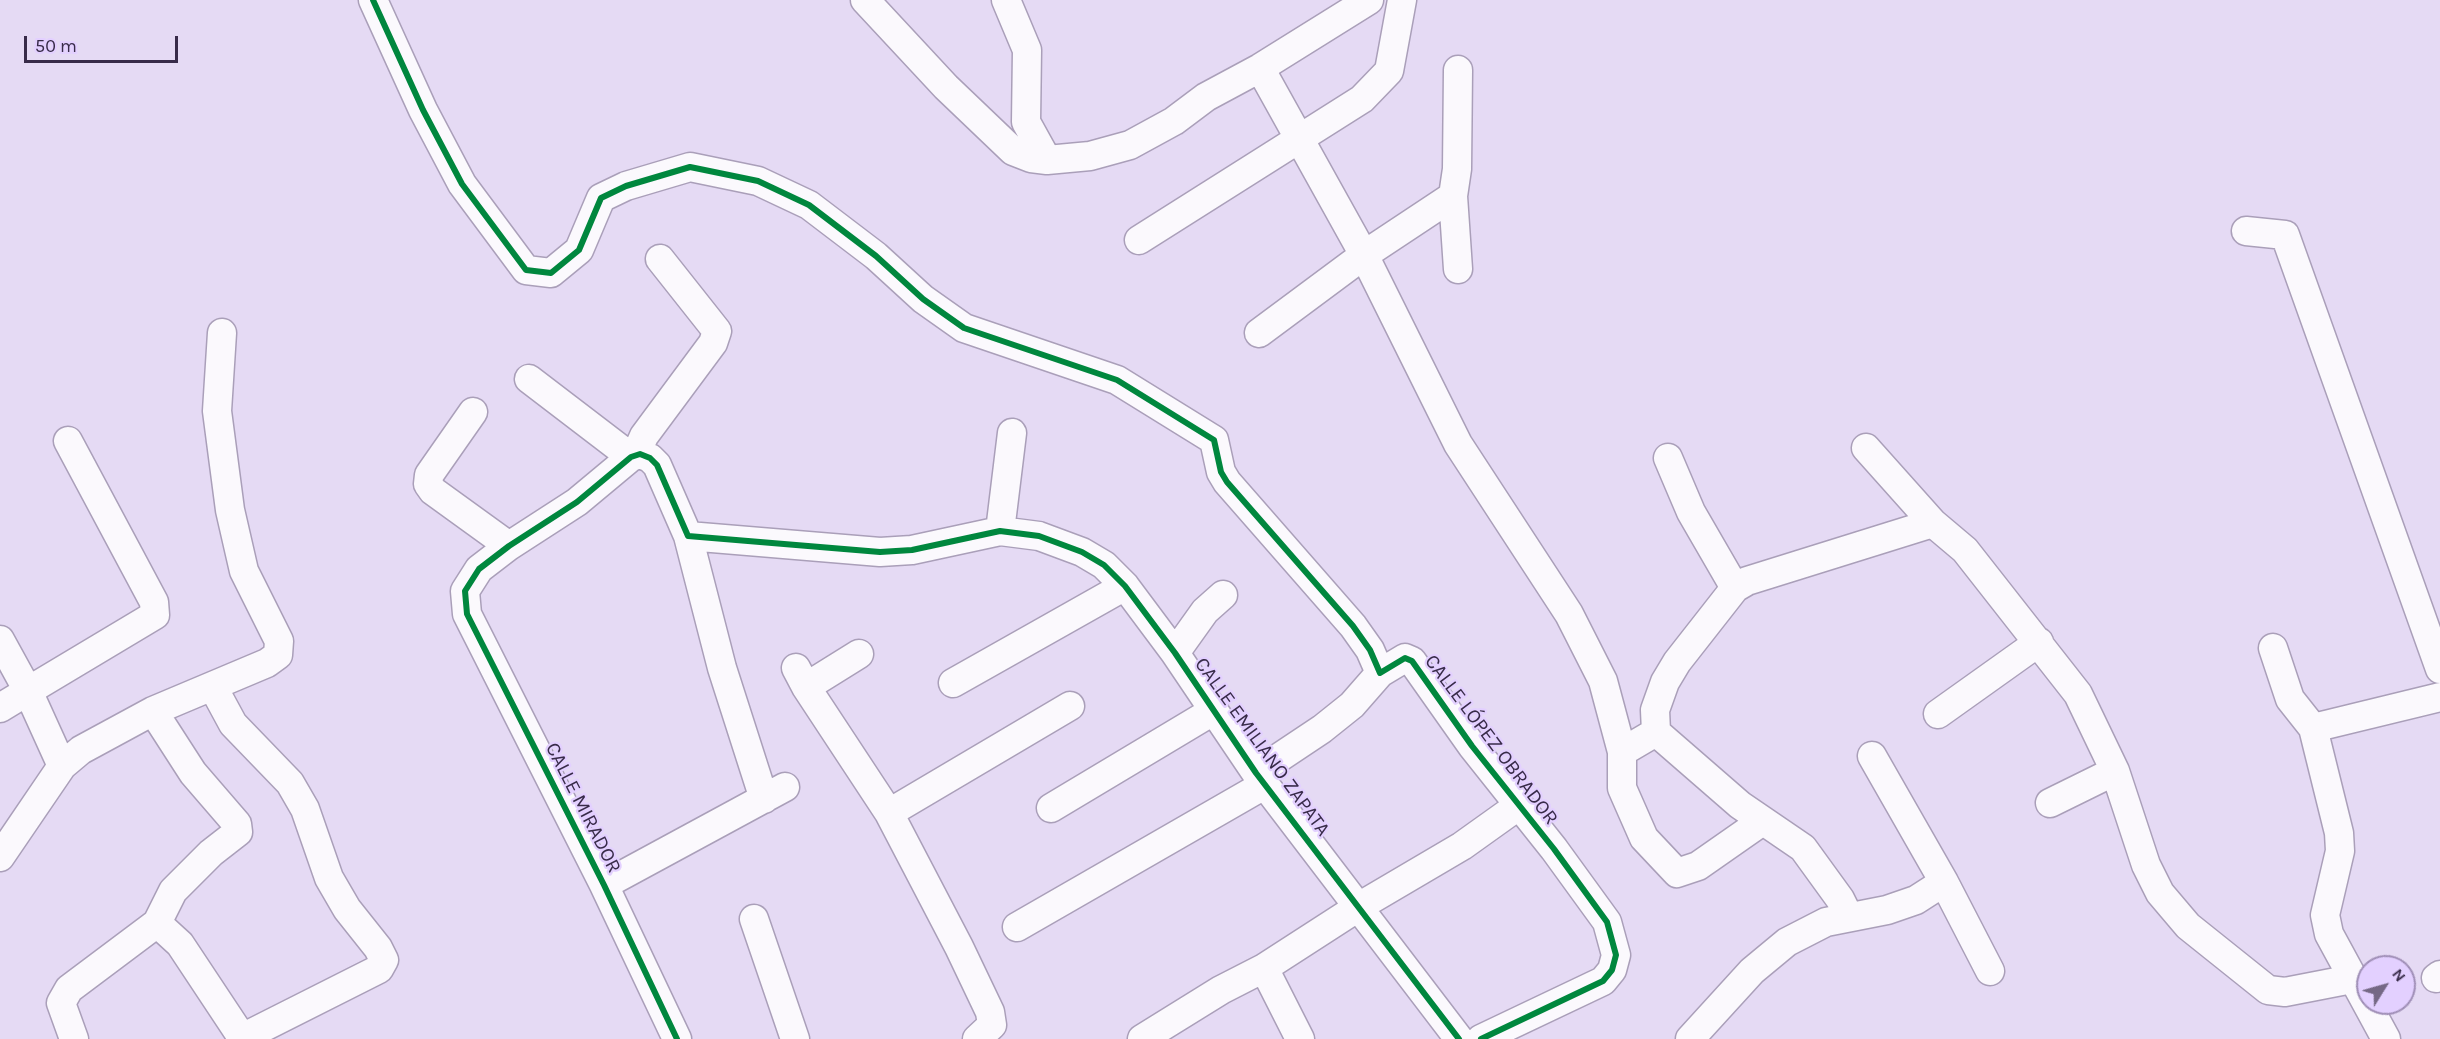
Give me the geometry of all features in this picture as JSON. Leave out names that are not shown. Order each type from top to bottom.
[{"type":"street","points":[[373,0],[423,110],[462,184],[526,270],[551,273],[579,250],[601,198],[626,186],[690,167],[758,181],[809,205],[876,256],[923,299],[964,328],[1118,380],[1214,440],[1221,472],[1227,482],[1353,626],[1370,650],[1380,673],[1352,705],[1260,779],[1017,927]]},
{"type":"street","points":[[865,0],[946,87],[1013,151],[1030,158],[1047,160],[1090,156],[1130,145],[1174,122],[1228,83],[1260,68],[1369,0]]},
{"type":"street","points":[[1006,0],[1027,50],[1026,122],[1047,160]]},
{"type":"street","points":[[1139,240],[1362,99],[1389,71],[1402,0]]},
{"type":"street","points":[[1260,68],[1364,255],[1458,444],[1569,614],[1603,681],[1622,752],[1622,788],[1644,838],[1677,873],[1698,866],[1761,822]]},
{"type":"street","points":[[1458,70],[1458,169],[1454,196],[1458,269]]},
{"type":"street","points":[[1259,333],[1364,255],[1454,196]]},
{"type":"street","points":[[2246,231],[2285,234],[2440,669]]},
{"type":"street","points":[[473,412],[429,475],[428,484],[433,491],[510,546],[577,502],[636,456],[644,436],[712,343],[717,331],[660,259]]},
{"type":"street","points":[[0,857],[62,766],[81,750],[153,711],[267,663],[279,654],[279,641],[244,571],[230,510],[217,411],[222,333]]},
{"type":"street","points":[[529,379],[636,456],[650,458],[657,465],[688,536],[722,668],[774,793],[604,885]]},
{"type":"street","points":[[1000,531],[1012,434]]},
{"type":"street","points":[[0,708],[155,615],[154,602],[68,441]]},
{"type":"street","points":[[1866,448],[1933,523],[1965,550],[2078,694],[2115,771],[2146,865],[2160,893],[2188,926],[2268,990],[2285,992],[2352,979]]},
{"type":"street","points":[[1668,458],[1691,512],[1736,588]]},
{"type":"street","points":[[1849,917],[1840,899],[1803,848],[1779,829],[1761,822],[1656,732],[1655,710],[1671,672],[1736,588],[1747,581],[1933,523]]},
{"type":"street","name":"CALLE EMILIANO ZAPATA","points":[[688,536],[880,552],[912,550],[1000,531],[1039,536],[1082,552],[1104,565],[1125,586],[1175,653],[1260,779],[1360,906],[1459,1039]]},
{"type":"street","name":"CALLE MIRADOR","points":[[510,546],[479,569],[465,591],[467,614],[604,885],[677,1039]]},
{"type":"street","points":[[953,683],[1125,586]]},
{"type":"street","points":[[1175,653],[1205,611],[1223,595]]},
{"type":"street","points":[[0,640],[28,691],[62,766]]},
{"type":"street","points":[[1938,714],[2039,642]]},
{"type":"street","points":[[2273,648],[2290,699],[2313,728],[2339,833],[2340,851],[2325,915],[2329,934],[2386,1039]]},
{"type":"street","points":[[859,654],[801,678],[889,813],[990,1012],[992,1026],[977,1039]]},
{"type":"street","name":"CALLE LÓPEZ OBRADOR","points":[[1380,673],[1405,658],[1412,661],[1472,746],[1554,849],[1607,922],[1616,955],[1612,970],[1603,981],[1481,1039]]},
{"type":"street","points":[[157,923],[180,944],[242,1039],[379,969],[384,960],[378,948],[347,909],[329,878],[305,809],[290,783],[233,724],[213,687]]},
{"type":"street","points":[[2313,728],[2440,697]]},
{"type":"street","points":[[889,813],[1070,706]]},
{"type":"street","points":[[75,1039],[61,1004],[69,989],[157,923],[173,891],[211,853],[238,832],[237,824],[193,773],[153,711]]},
{"type":"street","points":[[1051,808],[1213,711]]},
{"type":"street","points":[[1622,752],[1656,732]]},
{"type":"street","points":[[1872,756],[1944,882],[1990,971]]},
{"type":"street","points":[[2050,803],[2115,771]]},
{"type":"street","points":[[1142,1039],[1221,990],[1264,968],[1360,906],[1462,846],[1518,806]]},
{"type":"street","points":[[1690,1039],[1745,978],[1787,942],[1810,928],[1849,917],[1887,910],[1916,900],[1944,882]]},
{"type":"street","points":[[754,919],[795,1039]]},
{"type":"street","points":[[1264,968],[1300,1039]]},
{"type":"cycle path","points":[[373,0],[423,110],[462,184],[526,270],[551,273],[579,250],[601,198],[626,186],[690,167],[758,181],[809,205],[876,256],[923,299],[964,328],[1117,380],[1214,440],[1221,472],[1227,482],[1353,626],[1370,650],[1380,673],[1405,658],[1412,661],[1472,746],[1554,849],[1607,922],[1616,955],[1612,970],[1603,981],[1481,1039]]},
{"type":"cycle path","points":[[677,1039],[604,885],[467,614],[465,591],[479,569],[509,546],[577,502],[631,457],[640,454],[650,458],[657,465],[688,536],[880,552],[912,550],[1000,531],[1039,536],[1082,552],[1104,565],[1125,586],[1175,653],[1256,773],[1459,1039]]}]
